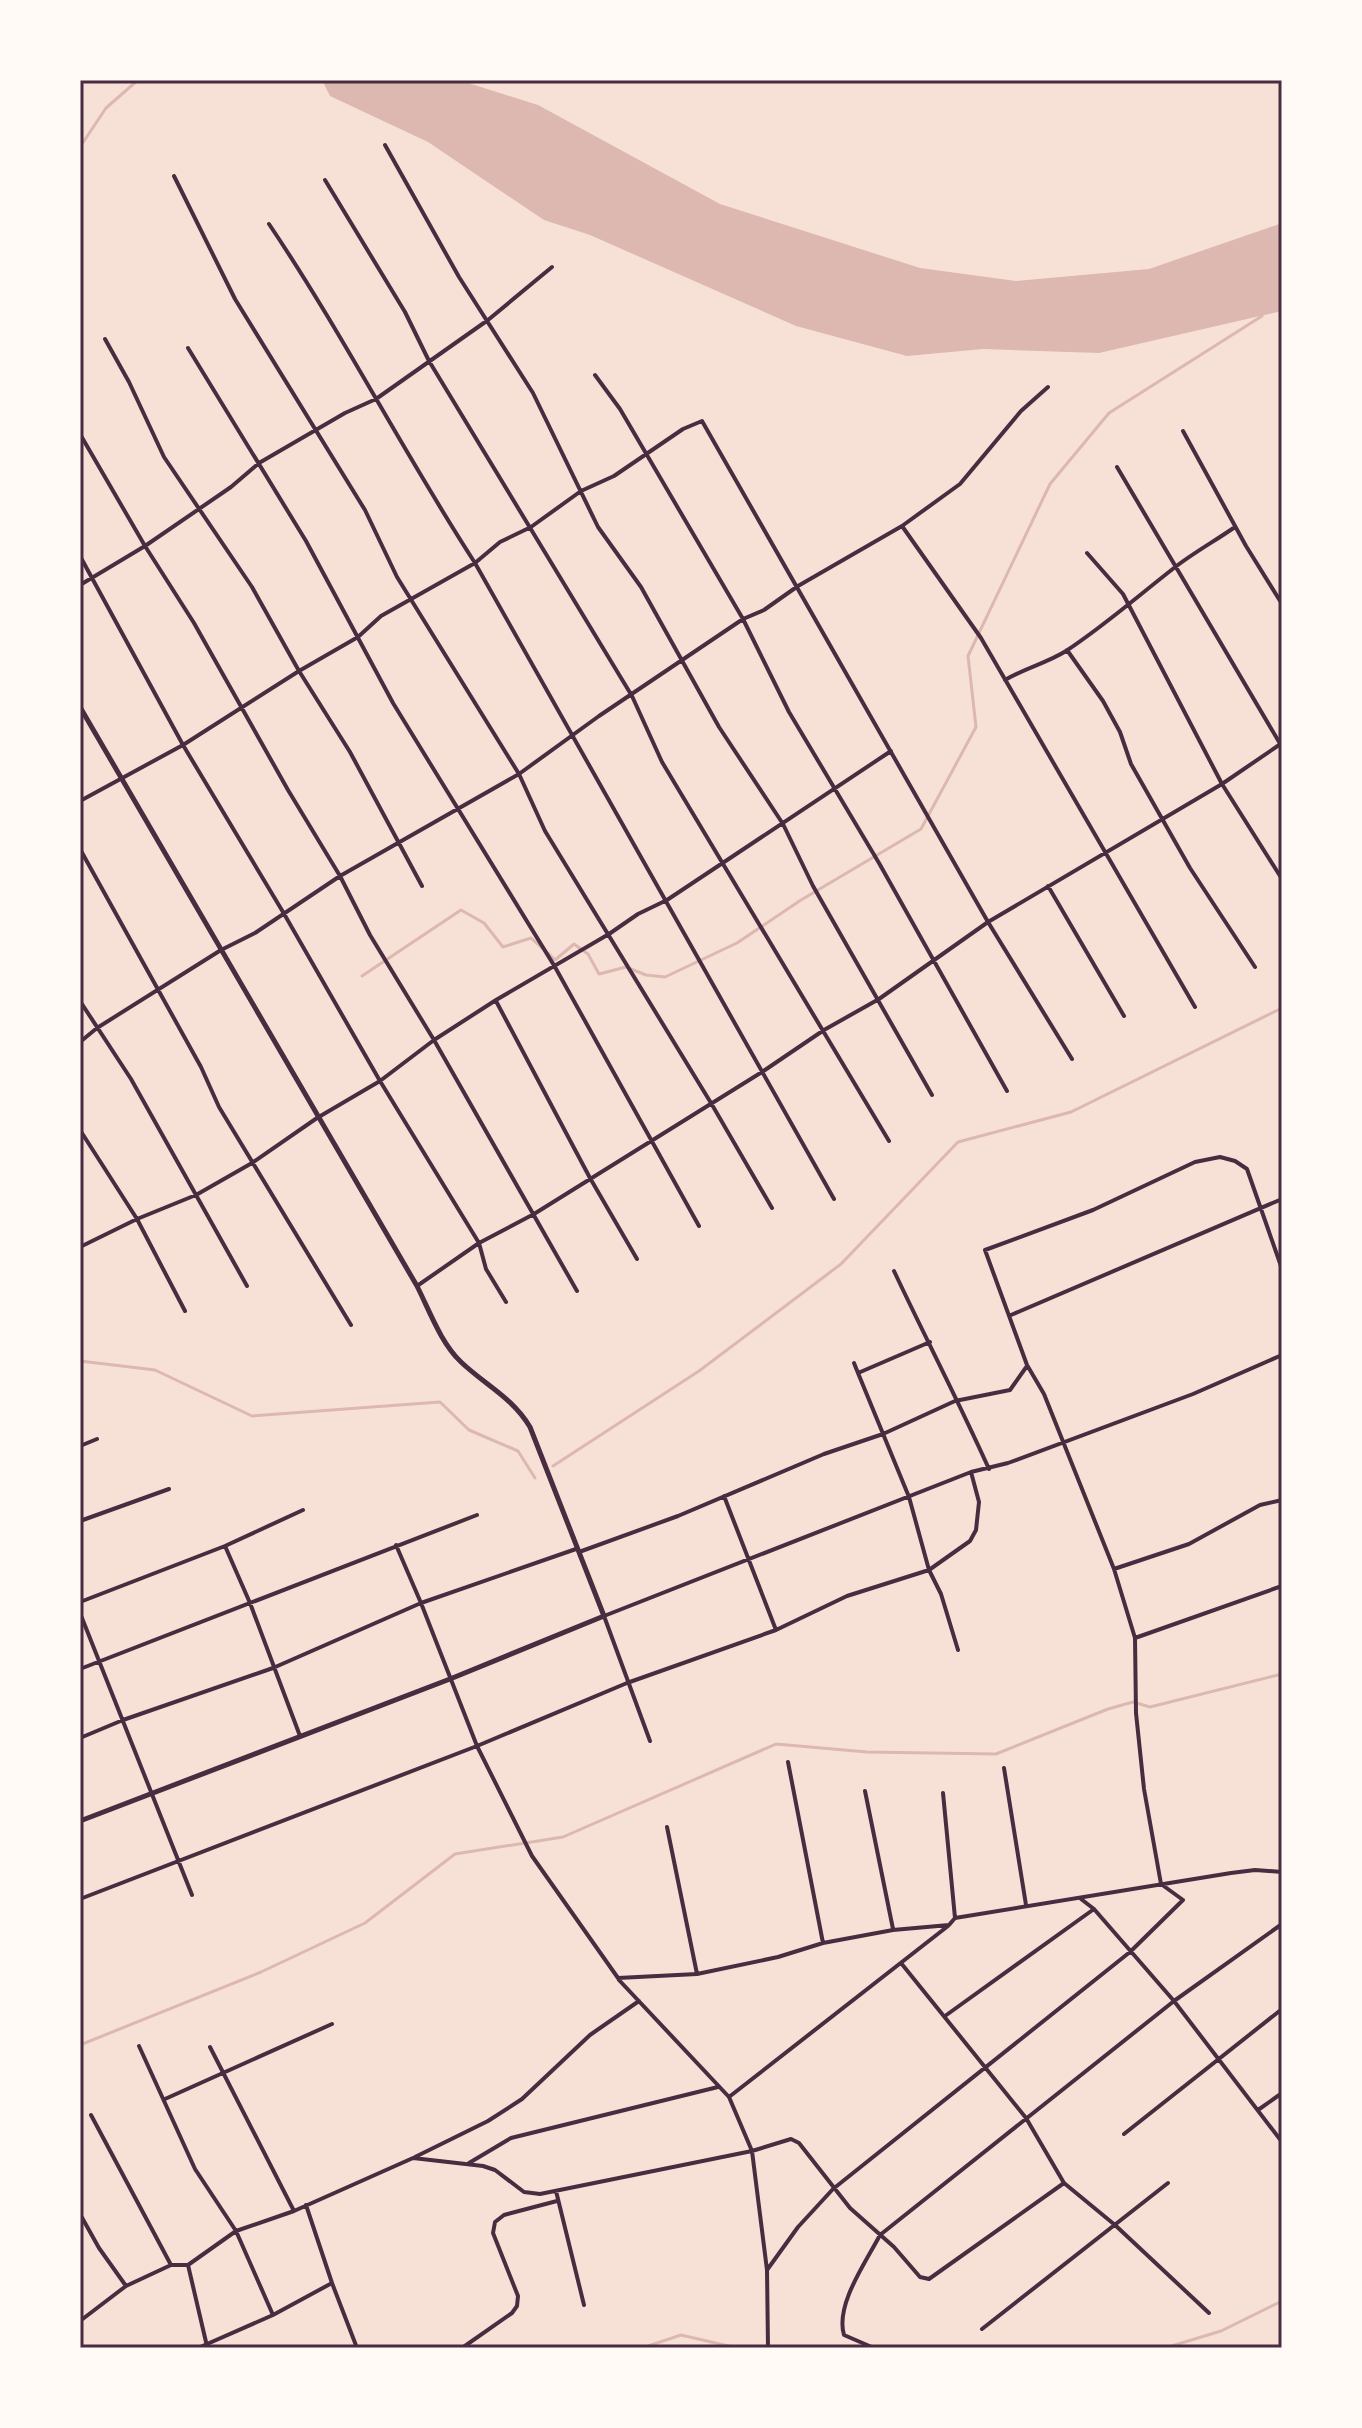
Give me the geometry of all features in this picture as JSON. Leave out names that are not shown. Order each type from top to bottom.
[{"type":"street","points":[[385,145],[459,277],[533,393],[598,527],[641,587],[719,727],[783,824],[813,886],[932,1095]]},
{"type":"street","points":[[174,176],[235,299],[365,510],[411,600],[519,774],[545,831],[772,1208]]},
{"type":"street","points":[[325,180],[405,312],[429,361],[632,696],[662,762],[889,1141]]},
{"type":"street","points":[[269,224],[309,284],[418,475],[475,563],[834,1199]]},
{"type":"street","points":[[80,585],[145,546],[231,487],[259,463],[316,429],[376,399],[488,320],[552,267]]},
{"type":"street","points":[[105,339],[164,457],[252,587],[299,671],[350,752],[422,886]]},
{"type":"street","points":[[188,348],[306,541],[393,703],[555,967],[699,1226]]},
{"type":"street","points":[[595,375],[620,409],[743,619],[789,712],[879,863],[1007,1091]]},
{"type":"street","points":[[80,1042],[97,1028],[221,950],[255,933],[340,876],[519,774],[743,619],[764,610],[798,586],[902,526],[960,484],[1021,411],[1048,387]]},
{"type":"street","points":[[80,801],[183,745],[358,637],[381,616],[475,563],[500,542],[531,527],[581,491],[614,476],[683,429],[702,421],[988,922],[1072,1059]]},
{"type":"street","points":[[1183,431],[1235,527],[1282,604]]},
{"type":"street","points":[[80,434],[243,707],[340,876],[370,935],[434,1040],[577,1291]]},
{"type":"street","points":[[417,1286],[479,1243],[534,1214],[824,1030],[879,999],[988,922],[1222,784],[1281,745],[1117,467]]},
{"type":"street","points":[[902,526],[981,638],[1195,1007]]},
{"type":"street","points":[[1005,680],[1026,667],[1054,658],[1067,650],[1176,566],[1235,527]]},
{"type":"street","points":[[1087,553],[1123,594],[1222,784],[1282,879]]},
{"type":"street","points":[[80,556],[183,745],[479,1243],[486,1269],[506,1302]]},
{"type":"street","points":[[1067,650],[1103,701],[1120,732],[1131,764],[1162,820],[1255,967]]},
{"type":"street","points":[[80,707],[417,1286],[451,1352],[504,1394],[530,1427],[650,1741]]},
{"type":"street","points":[[80,1247],[196,1195],[252,1163],[317,1118],[380,1081],[434,1040],[496,1000],[638,914],[667,900],[892,751]]},
{"type":"street","points":[[80,849],[201,1067],[219,1107],[351,1325]]},
{"type":"street","points":[[1048,886],[1124,1016]]},
{"type":"street","points":[[496,1000],[590,1178],[637,1259]]},
{"type":"street","points":[[80,1001],[131,1079],[247,1286]]},
{"type":"street","points":[[80,1130],[137,1219],[185,1311]]},
{"type":"street","points":[[767,2270],[798,2227],[833,2189],[1130,1952],[1183,1900],[1161,1884],[1144,1789],[1136,1713],[1135,1638],[1114,1569],[1044,1394],[1027,1365],[985,1250],[1093,1210],[1195,1162],[1220,1157],[1235,1161],[1247,1169],[1282,1269]]},
{"type":"street","points":[[1011,1315],[1282,1199]]},
{"type":"street","points":[[894,1271],[989,1469]]},
{"type":"street","points":[[858,1373],[930,1342]]},
{"type":"street","points":[[80,1821],[450,1679],[971,1472],[989,1469],[1193,1394],[1282,1355]]},
{"type":"street","points":[[854,1363],[909,1497],[929,1570],[941,1594],[958,1650]]},
{"type":"street","points":[[80,1738],[273,1668],[421,1603],[678,1516],[824,1454],[883,1434],[955,1401],[1010,1390],[1027,1365]]},
{"type":"street","points":[[80,1446],[97,1439]]},
{"type":"street","points":[[80,1899],[477,1746],[627,1683],[776,1630],[847,1596],[929,1570],[970,1541],[976,1530],[979,1502],[971,1472]]},
{"type":"street","points":[[80,1521],[169,1489]]},
{"type":"street","points":[[724,1496],[776,1630]]},
{"type":"street","points":[[1114,1569],[1189,1544],[1260,1505],[1282,1500]]},
{"type":"street","points":[[80,1602],[225,1546],[303,1510]]},
{"type":"street","points":[[80,1669],[477,1515]]},
{"type":"street","points":[[396,1545],[477,1746],[532,1856],[618,1978],[729,2097],[752,2151],[767,2270],[768,2348]]},
{"type":"street","points":[[225,1546],[300,1736]]},
{"type":"street","points":[[1135,1638],[1282,1586]]},
{"type":"street","points":[[80,1613],[192,1895]]},
{"type":"street","points":[[788,1762],[823,1943]]},
{"type":"street","points":[[1004,1768],[1026,1905]]},
{"type":"street","points":[[865,1791],[893,1930]]},
{"type":"street","points":[[943,1793],[955,1918]]},
{"type":"street","points":[[667,1827],[697,1974]]},
{"type":"street","points":[[729,2097],[955,1918],[1255,1870],[1282,1872]]},
{"type":"street","points":[[1081,1899],[1094,1909],[1174,2001],[1282,2142]]},
{"type":"street","points":[[945,2016],[1094,1909]]},
{"type":"street","points":[[874,2348],[844,2335],[840,2323],[856,2280],[880,2235],[1174,2001],[1282,1924]]},
{"type":"street","points":[[618,1978],[697,1974],[778,1957],[823,1943],[893,1930],[949,1925]]},
{"type":"street","points":[[901,1963],[1026,2118],[1064,2183],[1115,2225],[1209,2313]]},
{"type":"street","points":[[80,2321],[126,2286],[171,2265],[188,2265],[236,2231],[294,2211],[488,2121],[522,2099],[590,2035],[639,2000]]},
{"type":"street","points":[[1124,2134],[1282,2009]]},
{"type":"street","points":[[165,2099],[332,2024]]},
{"type":"street","points":[[139,2046],[195,2169],[236,2231],[273,2315]]},
{"type":"street","points":[[210,2047],[294,2211]]},
{"type":"street","points":[[468,2164],[511,2138],[718,2087]]},
{"type":"street","points":[[1258,2110],[1282,2093]]},
{"type":"street","points":[[91,2115],[171,2265]]},
{"type":"street","points":[[413,2158],[495,2170],[524,2192],[540,2194],[752,2151],[791,2139],[799,2143],[833,2189],[894,2247],[920,2277],[929,2279],[1064,2183]]},
{"type":"street","points":[[982,2329],[1168,2183]]},
{"type":"street","points":[[556,2191],[584,2305]]},
{"type":"street","points":[[462,2348],[512,2313],[517,2306],[518,2296],[493,2233],[495,2222],[504,2215],[557,2201]]},
{"type":"street","points":[[306,2205],[357,2348]]},
{"type":"street","points":[[80,2214],[126,2286]]},
{"type":"street","points":[[188,2265],[206,2342]]},
{"type":"street","points":[[198,2348],[273,2315],[332,2283]]},
{"type":"shaded area","points":[[322,80],[459,80],[538,105],[720,204],[920,268],[1016,281],[1149,269],[1282,223],[1282,311],[1099,353],[983,349],[907,356],[796,326],[590,235],[544,220],[428,142],[330,96]]},
{"type":"waterway","points":[[80,147],[106,108],[138,80]]},
{"type":"waterway","points":[[548,953],[555,960],[574,944],[588,954],[599,974],[626,967],[646,975],[665,977],[737,943],[801,900],[921,829],[976,727],[968,656],[1050,484],[1109,413],[1262,316]]},
{"type":"waterway","points":[[362,976],[461,910],[484,923],[503,947],[531,938],[542,948]]},
{"type":"waterway","points":[[553,1466],[699,1371],[841,1264],[958,1142],[1071,1112],[1282,1008]]},
{"type":"waterway","points":[[80,1361],[155,1370],[252,1416],[440,1402],[469,1430],[518,1451],[535,1478]]},
{"type":"waterway","points":[[80,2045],[261,1972],[365,1923],[455,1854],[563,1837],[776,1744],[867,1752],[996,1754],[1133,1702],[1150,1707],[1282,1674]]},
{"type":"waterway","points":[[1165,2348],[1221,2331],[1282,2301]]},
{"type":"waterway","points":[[642,2348],[681,2335],[737,2348]]}]
